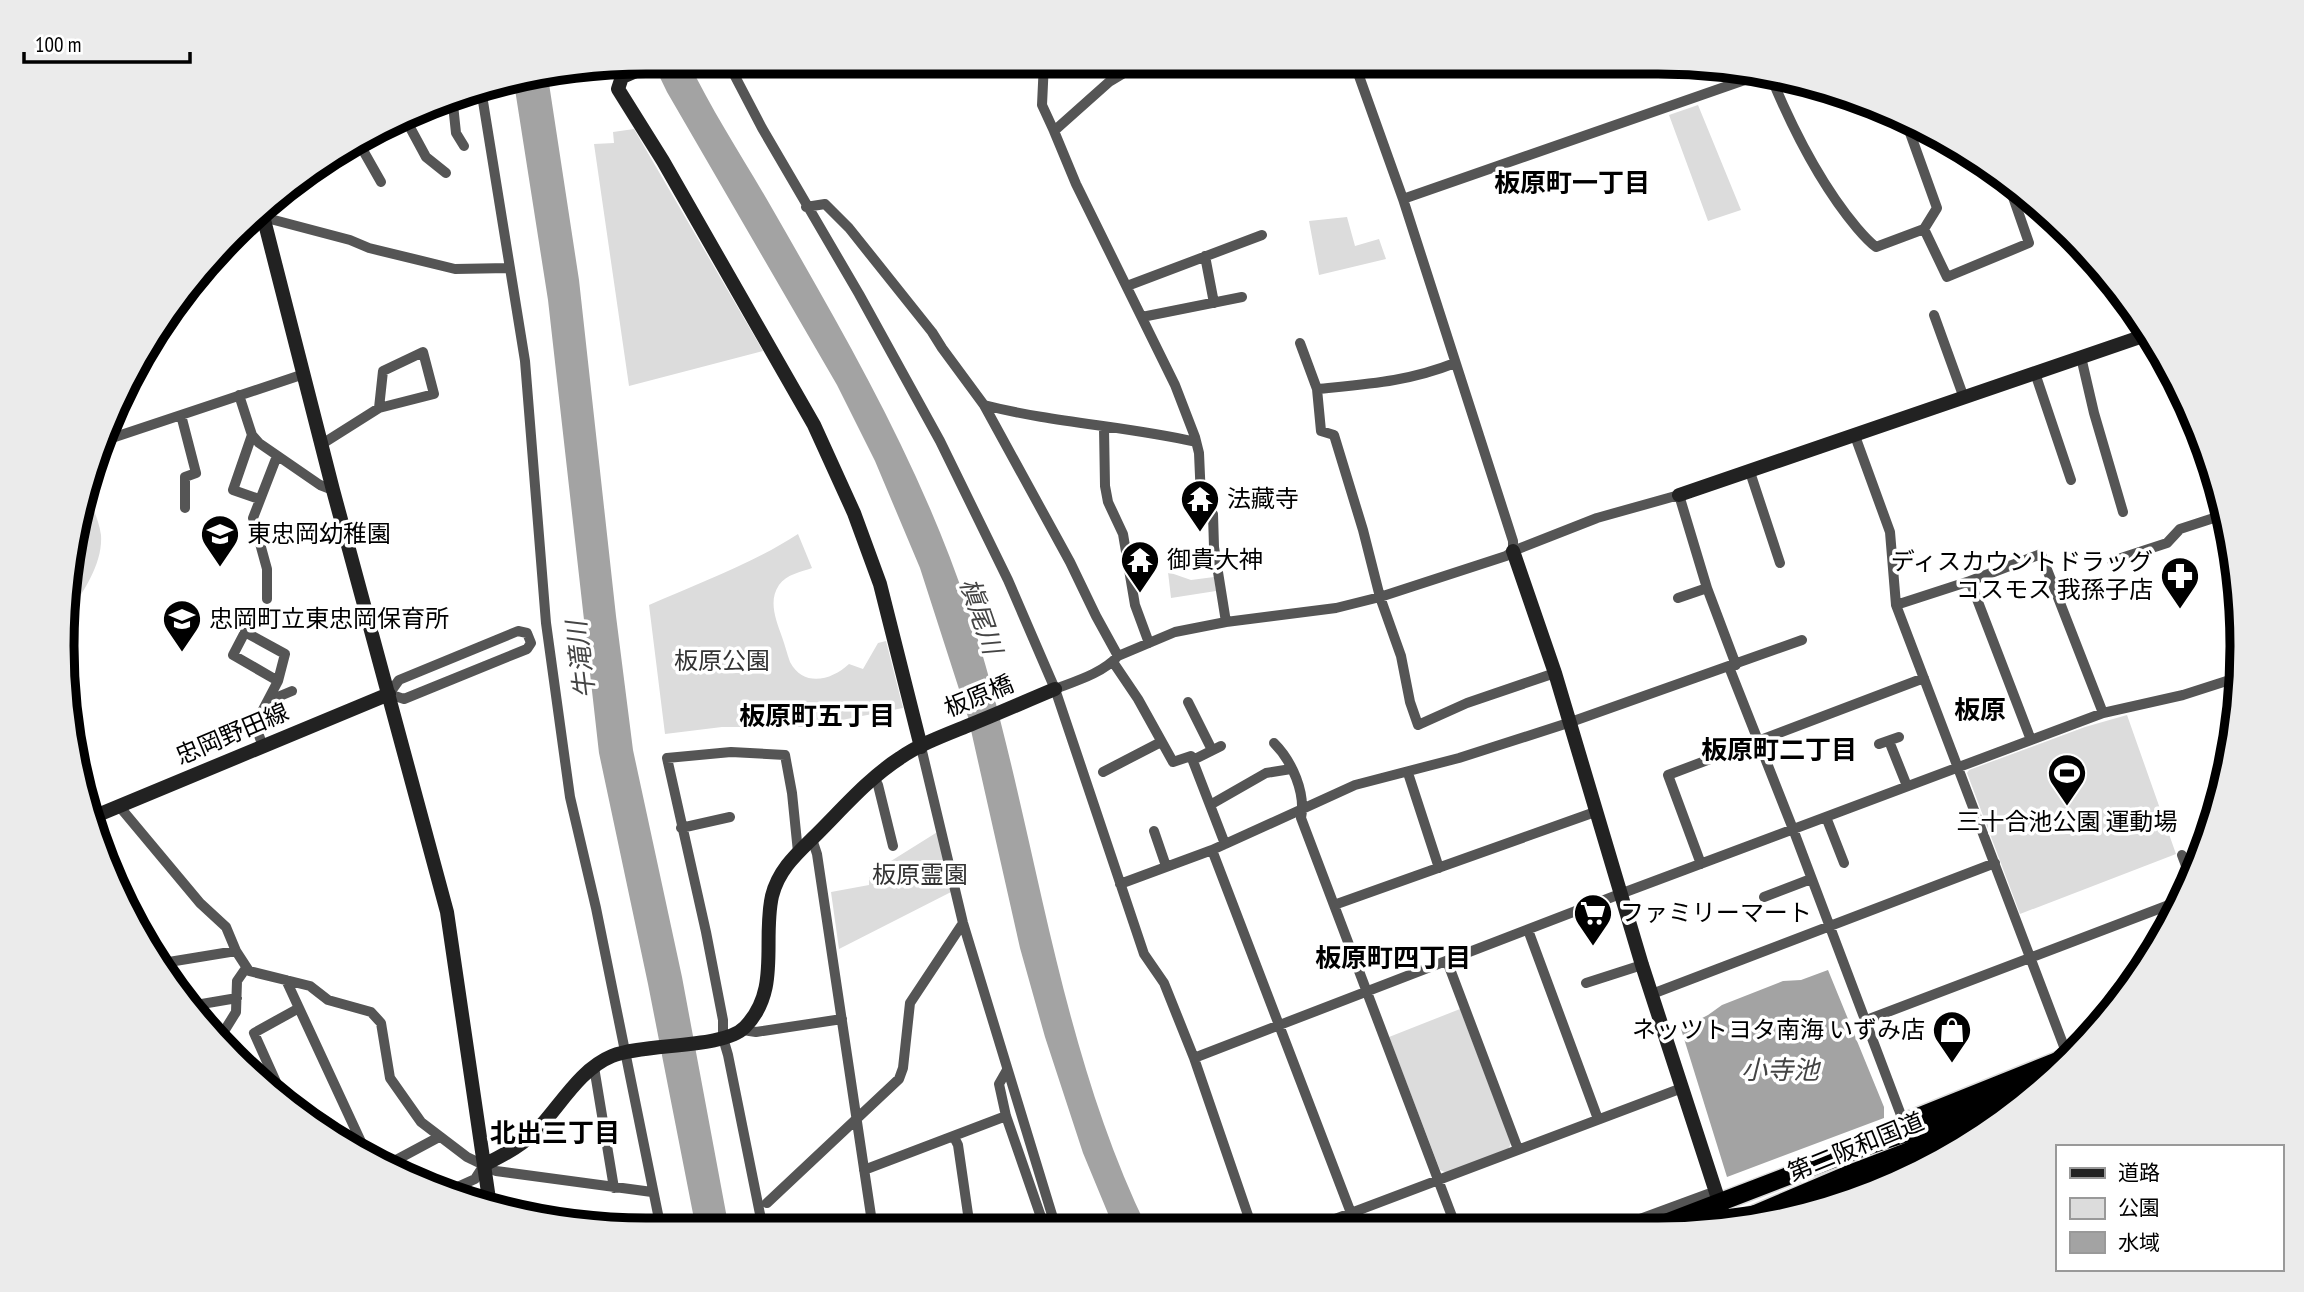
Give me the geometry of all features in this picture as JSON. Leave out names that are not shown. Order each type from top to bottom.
[{"type":"highway","name":"第二阪和国道","points":[[1856,1150],[1904,1123],[2046,1067]]},
{"type":"highway","name":"第二阪和国道","points":[[1774,1206],[1850,1174],[2006,1101]]},
{"type":"highway","name":"第二阪和国道","points":[[1680,1217],[1856,1150],[1979,1120]]},
{"type":"highway","points":[[1850,1174],[1884,1172]]},
{"type":"street","points":[[628,74],[622,77],[619,83],[620,92],[663,161],[802,404],[854,513],[880,584],[963,923],[1053,1218]]},
{"type":"street","points":[[734,74],[806,207],[859,294],[940,441],[1008,580],[1055,690],[1144,954],[1164,983],[1194,1058],[1249,1218]]},
{"type":"street","points":[[1043,74],[1042,105],[1076,184],[1175,385],[1196,442],[1201,499],[1213,514],[1214,547],[1226,622]]},
{"type":"street","points":[[1054,131],[1109,82],[1122,74]]},
{"type":"street","points":[[1358,74],[1403,199],[1513,541],[1513,551],[1555,673],[1620,894],[1723,1215]]},
{"type":"street","points":[[1403,199],[1745,80]]},
{"type":"street","points":[[1775,86],[1787,116],[1832,194],[1876,247],[1924,229],[1937,208],[1910,132]]},
{"type":"street","points":[[482,98],[525,360],[546,623],[570,797],[629,1051],[658,1218]]},
{"type":"street","points":[[454,107],[456,133],[464,146]]},
{"type":"street","points":[[409,125],[426,157],[446,173]]},
{"type":"street","points":[[362,149],[381,182]]},
{"type":"street","points":[[1924,229],[1947,277],[2029,243],[2013,197]]},
{"type":"street","points":[[806,207],[825,204],[849,228],[932,332],[984,405],[1064,550],[1116,659],[1172,762],[1191,755],[1225,845]]},
{"type":"street","points":[[269,216],[369,248],[455,270],[509,268]]},
{"type":"street","points":[[264,221],[447,912],[489,1196]]},
{"type":"street","points":[[1127,286],[1262,235]]},
{"type":"street","points":[[1205,257],[1214,303]]},
{"type":"street","points":[[1142,317],[1242,298]]},
{"type":"street","points":[[1934,316],[1964,398]]},
{"type":"street","points":[[1940,332],[1950,328]]},
{"type":"street","points":[[1055,690],[1175,632],[1226,622],[1316,611],[1380,597],[1506,556],[1597,518],[1750,472],[2140,337]]},
{"type":"street","points":[[1300,343],[1317,389],[1321,431],[1334,435],[1380,597],[1401,656],[1410,702],[1418,725],[1467,703],[1555,673]]},
{"type":"street","points":[[322,444],[379,408],[435,394],[423,352],[383,371],[379,408]]},
{"type":"street","points":[[2081,357],[2089,414],[2118,507]]},
{"type":"street","points":[[1317,389],[1399,381],[1455,363]]},
{"type":"street","points":[[113,438],[304,373]]},
{"type":"street","points":[[2035,373],[2071,480]]},
{"type":"street","points":[[239,395],[252,435],[259,443],[320,485],[333,490]]},
{"type":"street","points":[[984,405],[1020,414],[1104,428],[1149,432],[1196,442]]},
{"type":"street","points":[[181,415],[196,473],[185,477],[185,508]]},
{"type":"street","points":[[1104,428],[1105,486],[1108,502],[1123,534],[1135,605],[1149,643]]},
{"type":"street","points":[[252,435],[233,490],[260,499]]},
{"type":"street","points":[[1856,436],[1890,531],[1896,605],[1994,863],[2068,1046]]},
{"type":"street","points":[[267,599],[267,569],[253,518],[278,456]]},
{"type":"street","points":[[1750,472],[1780,564]]},
{"type":"street","points":[[1679,495],[1732,666],[1904,1123]]},
{"type":"street","points":[[2112,561],[2168,543],[2180,529],[2215,517]]},
{"type":"street","points":[[1896,605],[2041,554],[2103,713]]},
{"type":"street","points":[[1970,581],[2031,740]]},
{"type":"street","points":[[1678,598],[1707,588]]},
{"type":"street","points":[[518,631],[527,633],[531,643],[527,649],[404,699],[389,694],[399,680],[518,631]]},
{"type":"street","points":[[263,746],[255,725],[278,681],[285,654],[245,632],[233,655],[278,681]]},
{"type":"street","points":[[1120,884],[1225,845],[1355,785],[1408,773],[1568,723],[1802,640]]},
{"type":"street","points":[[1700,864],[1668,775],[1924,678]]},
{"type":"street","points":[[1194,1058],[1620,894],[2103,713],[2183,695],[2229,680]]},
{"type":"street","name":"板原橋","points":[[743,1030],[758,1012],[764,997],[769,970],[769,911],[775,884],[787,863],[874,778],[901,757],[937,738],[1055,690]]},
{"type":"street","points":[[268,701],[292,691]]},
{"type":"street","name":"忠岡野田線","points":[[99,814],[389,694]]},
{"type":"street","points":[[1188,702],[1217,748],[1193,760]]},
{"type":"street","points":[[1889,741],[1907,786]]},
{"type":"street","points":[[1103,772],[1161,742]]},
{"type":"street","points":[[1274,743],[1286,755],[1291,768],[1303,804],[1301,818],[1453,1218]]},
{"type":"street","points":[[762,1218],[728,1055],[716,1039],[721,1007],[667,758],[731,752],[785,755],[798,852]]},
{"type":"street","points":[[1210,805],[1266,773],[1291,768]]},
{"type":"street","points":[[1408,773],[1439,868]]},
{"type":"street","points":[[874,778],[878,785],[888,840]]},
{"type":"street","points":[[119,806],[200,903],[226,926],[236,951],[249,971],[310,986],[328,1000],[370,1012],[381,1023],[390,1078],[421,1122],[439,1137],[467,1157],[496,1171],[652,1192]]},
{"type":"street","points":[[1334,905],[1595,812]]},
{"type":"street","points":[[681,828],[730,817]]},
{"type":"street","points":[[1826,817],[1843,863]]},
{"type":"street","points":[[1154,831],[1166,866]]},
{"type":"street","points":[[812,839],[817,854],[871,1218]]},
{"type":"street","points":[[1212,850],[1351,1213]]},
{"type":"street","points":[[2182,855],[2186,866]]},
{"type":"street","points":[[1652,994],[1994,863]]},
{"type":"street","points":[[1764,897],[1811,879]]},
{"type":"street","points":[[1864,1021],[2168,905]]},
{"type":"street","points":[[767,1203],[899,1079],[903,1068],[910,1003],[963,923]]},
{"type":"street","points":[[1528,930],[1598,1119]]},
{"type":"street","points":[[169,963],[236,951]]},
{"type":"street","points":[[1447,961],[1518,1149]]},
{"type":"street","points":[[1586,983],[1642,965]]},
{"type":"street","points":[[224,1032],[236,1012],[237,981],[246,968]]},
{"type":"street","points":[[286,980],[361,1143]]},
{"type":"street","points":[[200,1004],[237,999]]},
{"type":"street","points":[[276,1082],[254,1033],[299,1008]]},
{"type":"street","points":[[458,1187],[475,1179],[484,1165],[526,1141],[594,1067],[609,1057],[629,1051],[716,1039],[743,1030],[756,1032],[842,1019]]},
{"type":"street","points":[[594,1067],[614,1188]]},
{"type":"street","points":[[1007,1070],[999,1084],[1006,1116],[1042,1218]]},
{"type":"street","points":[[1338,1218],[1682,1088]]},
{"type":"street","points":[[864,1170],[1006,1116]]},
{"type":"street","points":[[395,1160],[439,1137]]},
{"type":"street","points":[[954,1138],[958,1145],[969,1218]]},
{"type":"street","points":[[1850,1174],[1855,1183]]},
{"type":"street","points":[[1643,1218],[1708,1194],[1718,1203]]},
{"type":"green space","points":[[1698,105],[1741,210],[1708,221],[1669,115]]},
{"type":"green space","points":[[634,129],[763,351],[629,386],[594,144],[614,143],[613,132]]},
{"type":"green space","points":[[1347,217],[1355,246],[1379,239],[1386,259],[1319,275],[1309,221]]},
{"type":"green space","points":[[91,505],[101,535],[101,545],[96,566],[75,603],[78,571]]},
{"type":"green space","name":"板原公園","points":[[798,534],[812,568],[782,581],[774,597],[776,617],[790,662],[803,676],[818,679],[835,674],[849,664],[863,669],[878,643],[886,641],[903,708],[806,727],[722,727],[665,734],[649,605],[744,564]]},
{"type":"green space","points":[[1168,572],[1191,580],[1214,577],[1216,591],[1171,598]]},
{"type":"green space","points":[[2127,715],[2176,854],[2020,914],[1967,773],[2085,727]]},
{"type":"green space","name":"板原霊園","points":[[939,831],[953,891],[839,949],[831,892],[869,885],[869,878],[875,871]]},
{"type":"green space","points":[[1460,1009],[1511,1143],[1508,1150],[1447,1173],[1440,1170],[1389,1037]]},
{"type":"water","points":[[658,74],[695,74],[855,356],[928,503],[968,608],[991,685],[1066,999],[1088,1077],[1115,1153],[1143,1218],[1110,1218],[1083,1153],[1045,1037],[1020,948],[968,717],[920,568],[875,461],[837,385]]},
{"type":"water","points":[[549,82],[579,280],[633,750],[682,977],[727,1218],[694,1218],[599,753],[548,300],[515,89]]},
{"type":"water","name":"小寺池","points":[[1828,970],[1884,1107],[1884,1118],[1727,1177],[1681,1029],[1722,1005],[1783,981],[1801,980]]},
{"type":"place","name":"法藏寺","points":[[1200,533]]},
{"type":"place","name":"東忠岡幼稚園","points":[[220,568]]},
{"type":"place","name":"御貴大神","points":[[1140,594]]},
{"type":"place","name":"ディスカウントドラッグ コスモス 我孫子店","points":[[2180,610]]},
{"type":"place","name":"忠岡町立東忠岡保育所","points":[[182,653]]},
{"type":"place","name":"三十合池公園 運動場","points":[[2067,807]]},
{"type":"place","name":"ファミリーマート","points":[[1593,947]]},
{"type":"place","name":"ネッツトヨタ南海 いずみ店","points":[[1952,1064]]},
{"type":"district","name":"板原町一丁目","points":[[1572,183]]},
{"type":"district","name":"板原","points":[[1980,710]]},
{"type":"district","name":"板原町五丁目","points":[[817,716]]},
{"type":"district","name":"板原町二丁目","points":[[1779,750]]},
{"type":"district","name":"板原町四丁目","points":[[1393,958]]},
{"type":"district","name":"北出三丁目","points":[[555,1133]]},
{"type":"water label","name":"槇尾川","points":[[981,616]]},
{"type":"water label","name":"牛滝川","points":[[581,660]]}]
